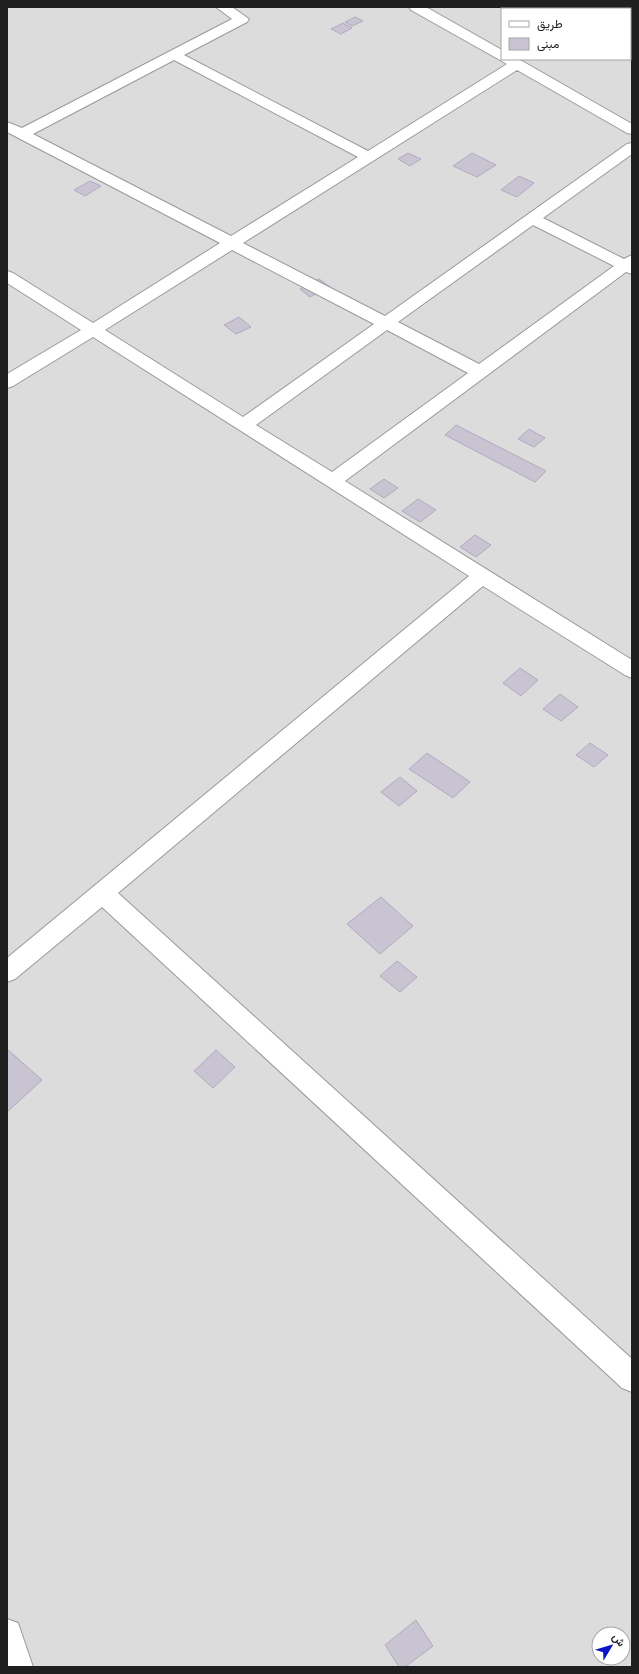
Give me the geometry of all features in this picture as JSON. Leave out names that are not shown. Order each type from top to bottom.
[{"type":"street","points":[[22,134],[242,19],[223,7]]},
{"type":"street","points":[[416,7],[501,55]]},
{"type":"street","points":[[174,55],[369,157]]},
{"type":"street","points":[[7,382],[93,330],[369,157],[512,62],[632,130]]},
{"type":"street","points":[[7,126],[480,372]]},
{"type":"street","points":[[243,425],[632,147]]},
{"type":"street","points":[[332,481],[480,372],[630,265],[532,218]]},
{"type":"street","points":[[7,276],[632,670]]},
{"type":"street","points":[[7,972],[482,576]]},
{"type":"street","points":[[102,893],[632,1378]]},
{"type":"street","points":[[7,1634],[18,1667]]},
{"type":"shaded area","points":[[7,7],[632,7],[632,1667],[7,1667]]},
{"type":"building","points":[[355,17],[363,21],[352,26],[345,22]]},
{"type":"building","points":[[343,23],[352,28],[341,34],[331,29]]},
{"type":"building","points":[[408,153],[421,159],[410,166],[398,159]]},
{"type":"building","points":[[472,153],[496,165],[477,177],[453,166]]},
{"type":"building","points":[[519,176],[534,183],[517,197],[501,190]]},
{"type":"building","points":[[90,181],[101,186],[85,196],[74,190]]},
{"type":"building","points":[[319,279],[330,287],[310,297],[300,289]]},
{"type":"building","points":[[239,317],[251,327],[236,334],[224,325]]},
{"type":"building","points":[[456,425],[546,471],[535,482],[445,435]]},
{"type":"building","points":[[529,429],[545,438],[534,447],[518,439]]},
{"type":"building","points":[[384,479],[398,488],[384,498],[370,489]]},
{"type":"building","points":[[418,499],[436,510],[420,522],[402,511]]},
{"type":"building","points":[[475,535],[491,545],[476,557],[460,547]]},
{"type":"building","points":[[520,668],[538,680],[521,696],[503,683]]},
{"type":"building","points":[[560,694],[578,707],[561,721],[543,709]]},
{"type":"building","points":[[590,743],[608,755],[594,767],[576,755]]},
{"type":"building","points":[[427,753],[470,782],[453,798],[409,769]]},
{"type":"building","points":[[400,777],[417,791],[399,806],[381,792]]},
{"type":"building","points":[[381,897],[413,926],[380,954],[347,924]]},
{"type":"building","points":[[397,961],[417,977],[400,992],[380,976]]},
{"type":"building","points":[[7,1049],[42,1080],[7,1112]]},
{"type":"building","points":[[216,1050],[235,1067],[213,1088],[194,1071]]},
{"type":"building","points":[[416,1620],[433,1646],[405,1667],[399,1667],[385,1645]]}]
